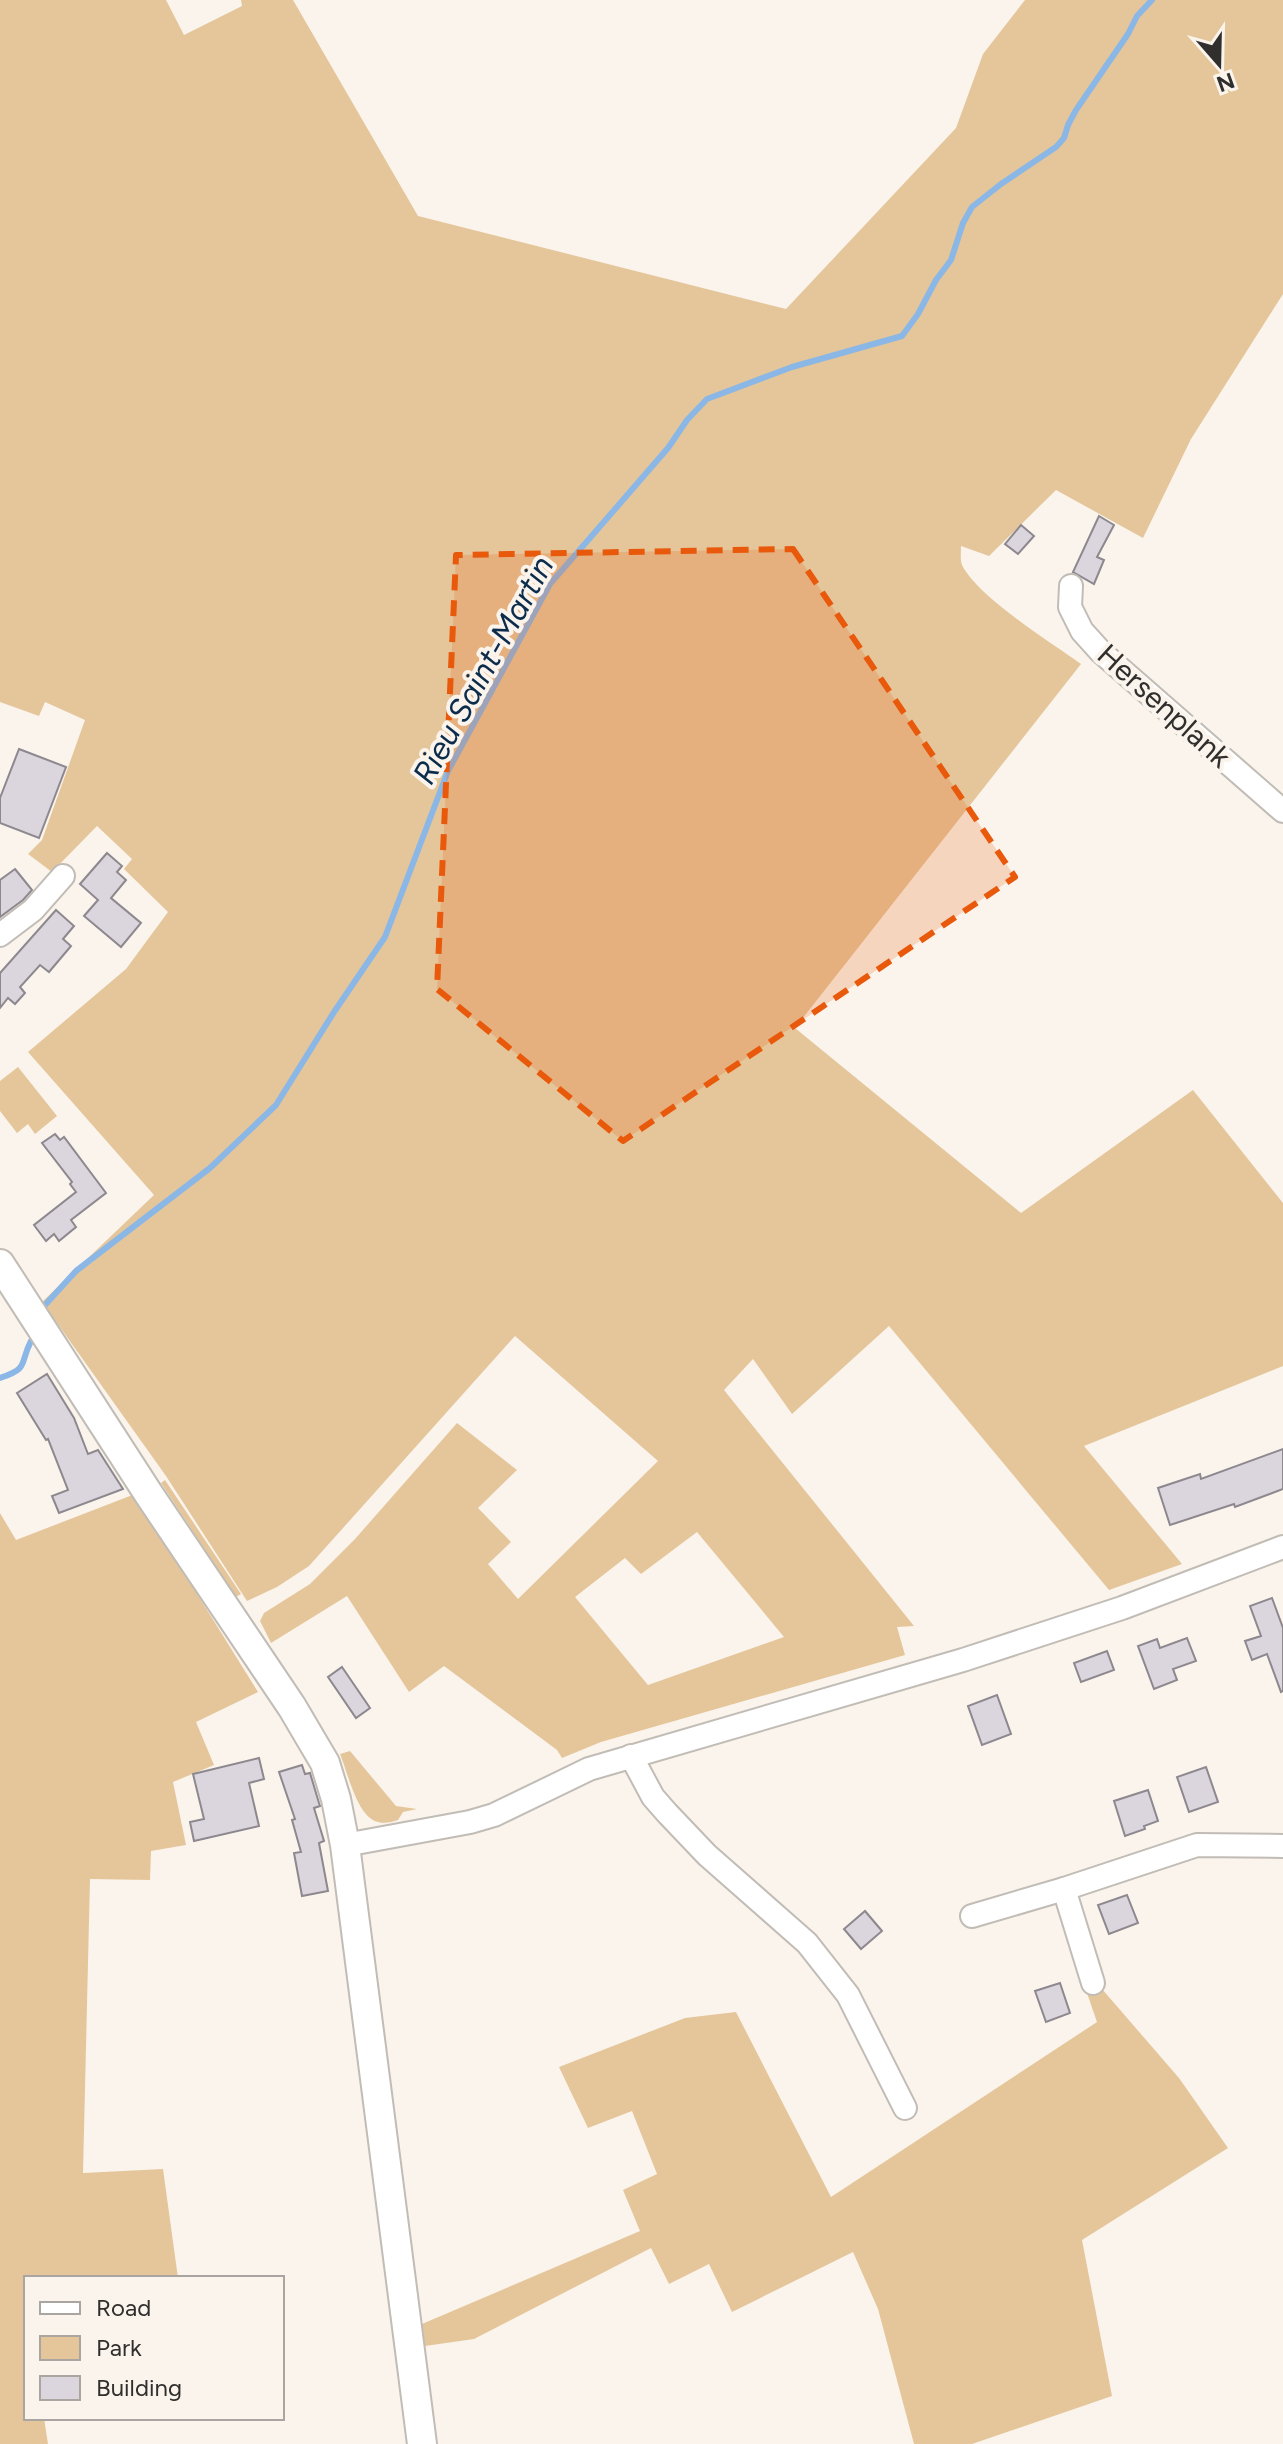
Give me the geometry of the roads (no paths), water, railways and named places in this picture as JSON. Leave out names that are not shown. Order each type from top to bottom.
[{"type":"street","name":"Hersenplank","points":[[1071,586],[1070,607],[1082,631],[1101,652],[1283,811]]},
{"type":"street","points":[[0,935],[33,910],[63,876]]},
{"type":"street","points":[[0,1264],[261,1658],[325,1763],[345,1845],[422,2444]]},
{"type":"street","points":[[345,1845],[494,1815],[589,1769],[963,1660],[1122,1608],[1283,1547]]},
{"type":"street","points":[[631,1756],[653,1797],[683,1832],[807,1943],[824,1964],[848,1995],[905,2108]]},
{"type":"street","points":[[972,1916],[1197,1845],[1283,1846]]},
{"type":"street","points":[[1064,1889],[1093,1983]]},
{"type":"waterway","name":"Rieu Saint-Martin","points":[[45,1305],[76,1271],[210,1168],[276,1105],[385,937],[448,771],[550,584],[668,448],[687,420],[707,399],[792,367],[902,336],[951,260],[963,223],[972,207],[1056,147],[1064,138],[1076,110],[1137,16],[1152,0]]},
{"type":"waterway","name":"Rieu Saint-Martin","points":[[0,1378],[20,1368],[31,1341]]}]
